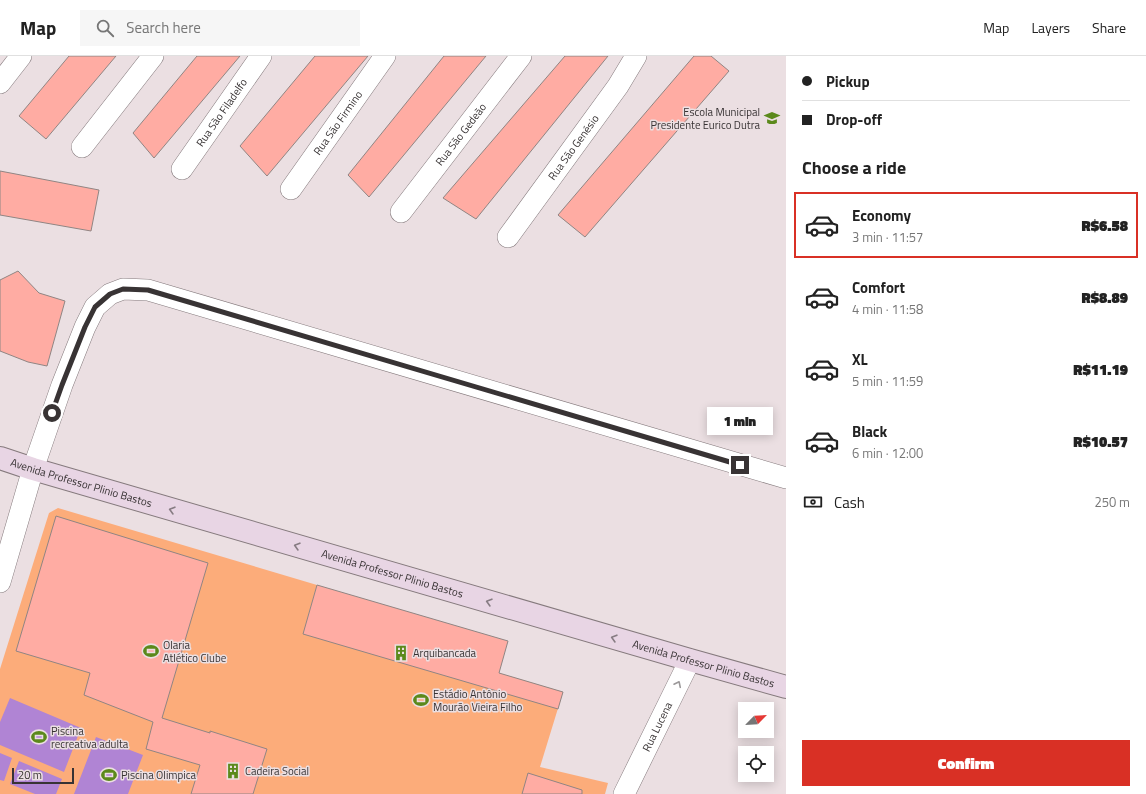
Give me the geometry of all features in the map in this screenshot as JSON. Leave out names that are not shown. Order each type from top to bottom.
[{"type":"street","points":[[0,83],[21,56]]},
{"type":"street","points":[[82,146],[153,56]]},
{"type":"street","name":"Rua São Filadelfo","points":[[182,169],[261,56]]},
{"type":"street","name":"Rua São Firmino","points":[[291,189],[386,56]]},
{"type":"street","name":"Rua São Gedeão","points":[[401,212],[522,56]]},
{"type":"street","name":"Rua São Genésio","points":[[508,237],[618,86],[636,56]]},
{"type":"street","points":[[0,582],[33,469],[62,385],[85,327],[95,307],[110,294],[123,289],[148,290],[786,478]]},
{"type":"street","name":"Avenida Professor Plinio Bastos","points":[[0,458],[33,469],[786,687]]},
{"type":"street","name":"Rua Lucena","points":[[624,794],[690,660]]},
{"type":"shaded area","points":[[58,508],[317,585],[308,617],[563,692],[540,767],[608,783],[605,794],[0,794],[0,669],[49,513]]},
{"type":"shaded area","name":"Piscina recreativa adulta","points":[[10,698],[81,728],[64,772],[0,745],[0,722]]},
{"type":"shaded area","name":"Piscina Olimpica","points":[[96,737],[143,755],[128,794],[74,794]]},
{"type":"shaded area","points":[[0,753],[12,758],[4,781],[0,780]]},
{"type":"shaded area","points":[[19,761],[62,779],[56,794],[35,794],[10,784]]},
{"type":"building","points":[[69,56],[116,56],[46,139],[19,116]]},
{"type":"building","points":[[197,56],[240,56],[154,158],[133,133]]},
{"type":"building","points":[[315,56],[368,56],[267,176],[240,146]]},
{"type":"building","points":[[444,56],[486,56],[369,197],[348,175]]},
{"type":"building","points":[[565,56],[608,56],[476,219],[443,198]]},
{"type":"building","points":[[694,56],[711,56],[729,71],[585,237],[558,215]]},
{"type":"building","points":[[0,171],[99,190],[91,231],[0,215]]},
{"type":"building","points":[[18,271],[39,293],[65,301],[47,366],[28,362],[0,351],[0,280]]},
{"type":"building","points":[[56,516],[208,563],[162,718],[267,749],[253,794],[191,794],[200,765],[146,749],[153,722],[84,695],[90,673],[16,651]]},
{"type":"building","points":[[317,585],[508,641],[499,673],[563,692],[558,709],[303,634]]},
{"type":"building","points":[[528,773],[582,790],[582,794],[522,794]]},
{"type":"place","name":"Escola Municipal Presidente Eurico Dutra","points":[[772,118]]},
{"type":"place","name":"Olaria Atlético Clube","points":[[151,651]]},
{"type":"place","name":"Arquibancada","points":[[401,653]]},
{"type":"place","name":"Estádio Antônio Mourão Vieira Filho","points":[[421,700]]},
{"type":"place","name":"Piscina recreativa adulta","points":[[39,737]]},
{"type":"place","name":"Cadeira Social","points":[[233,771]]},
{"type":"place","name":"Piscina Olimpica","points":[[109,775]]},
{"type":"route","points":[[52,413],[85,327],[95,307],[110,294],[123,289],[148,290],[740,465]]}]
